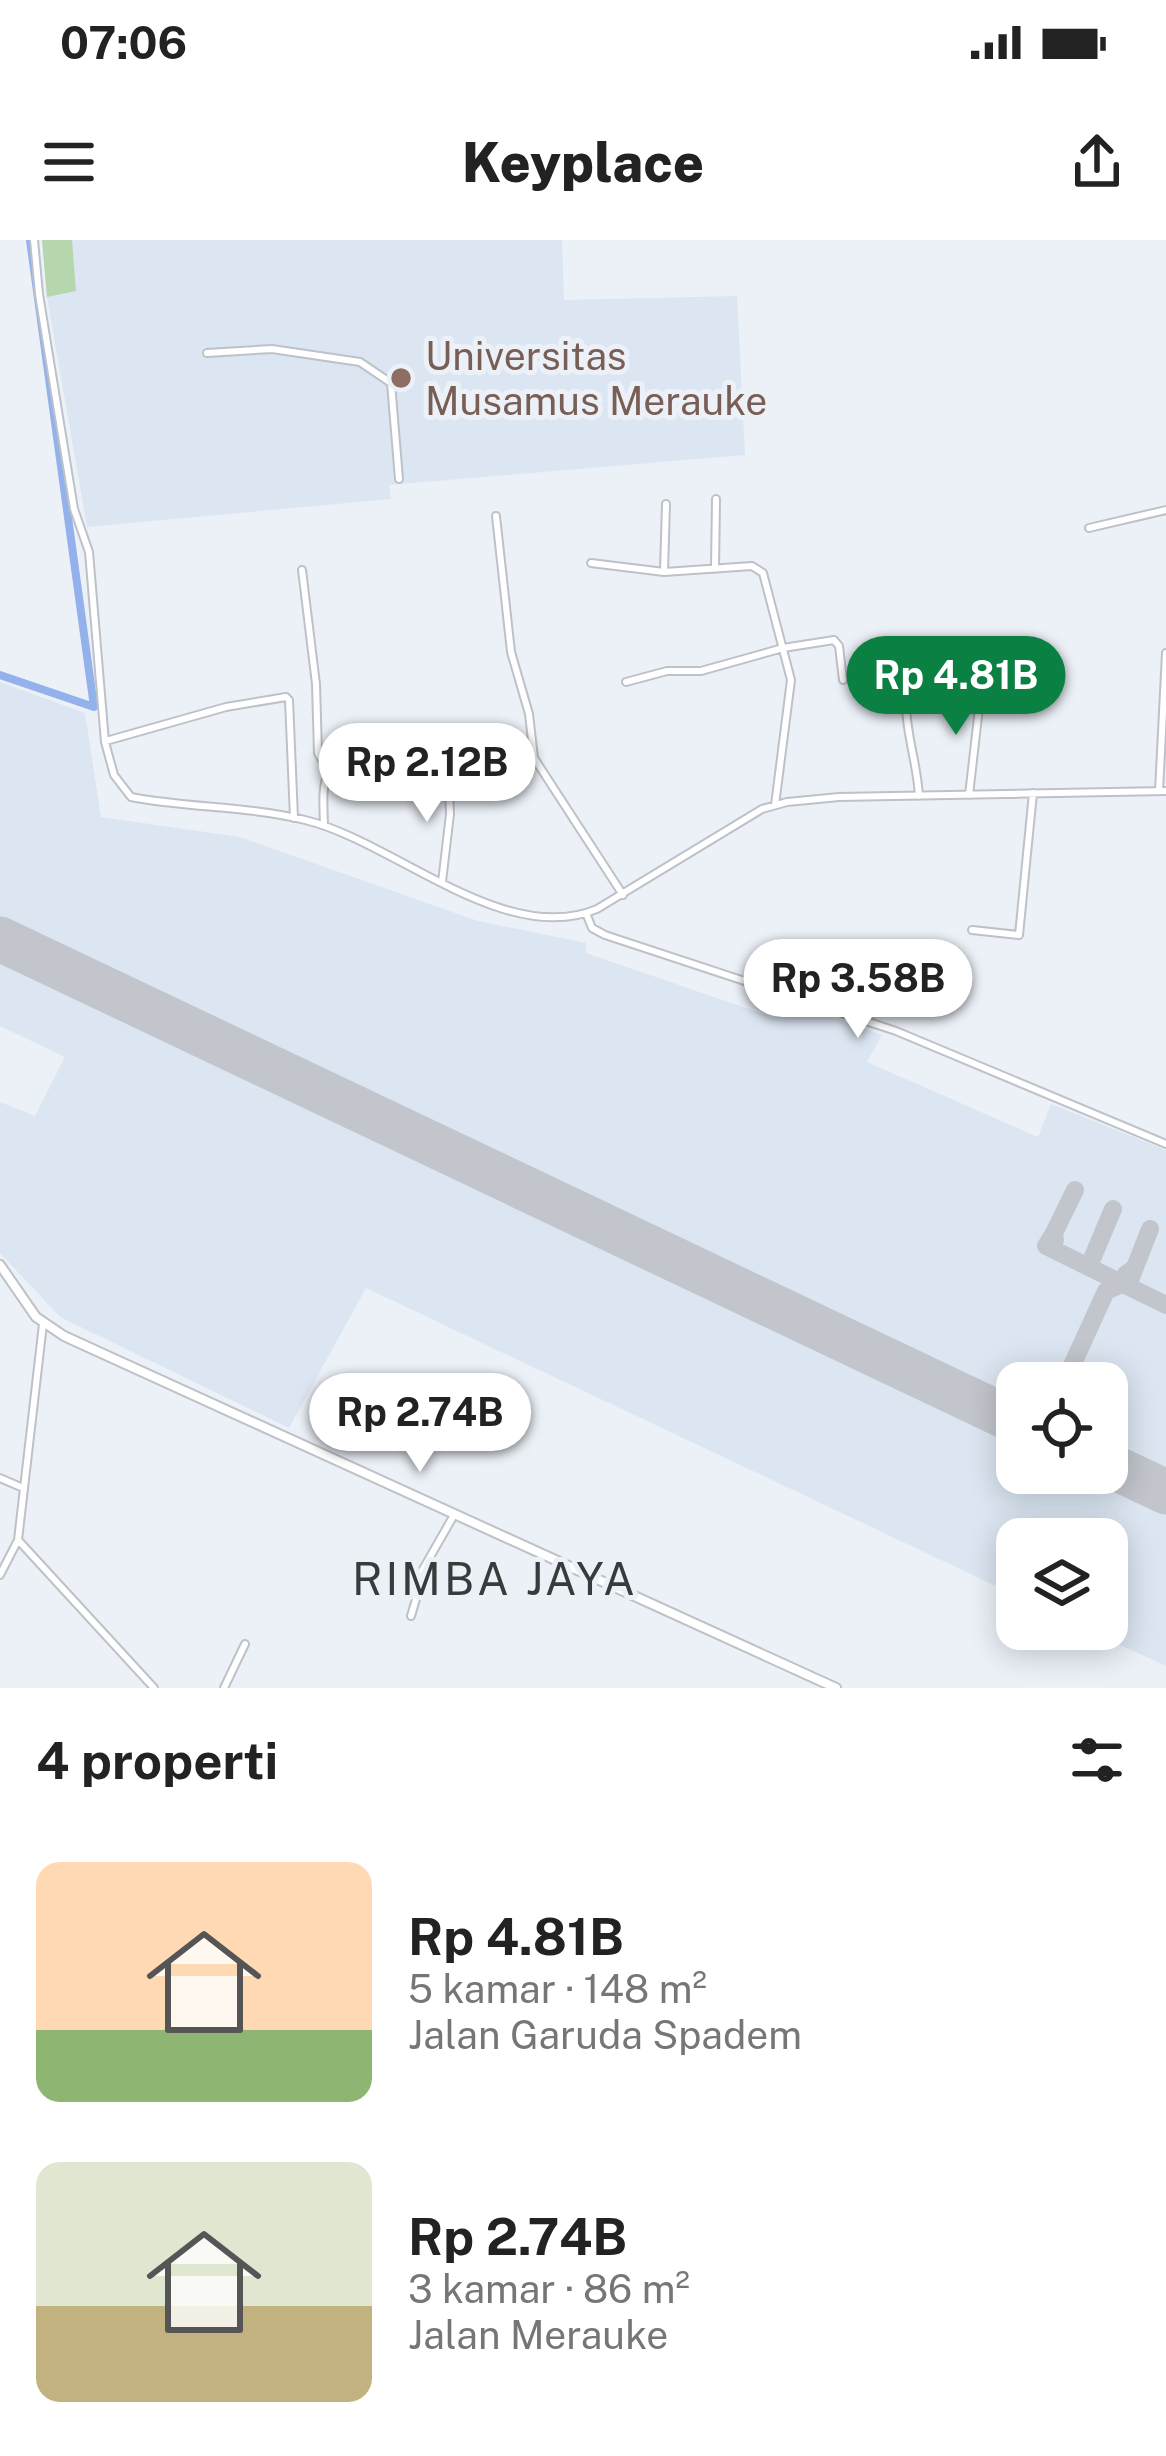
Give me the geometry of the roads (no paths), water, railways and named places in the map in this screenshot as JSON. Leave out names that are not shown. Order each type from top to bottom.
[{"type":"street","points":[[34,240],[74,509],[89,552],[105,742],[118,784],[131,797],[324,825],[512,910],[586,914],[775,805],[839,797],[1162,791],[1166,653]]},
{"type":"street","points":[[207,353],[272,349],[360,362],[392,383],[399,479]]},
{"type":"street","points":[[716,499],[716,568]]},
{"type":"street","points":[[664,572],[666,504]]},
{"type":"street","points":[[1089,528],[1166,510]]},
{"type":"street","points":[[496,516],[511,652],[529,714],[534,758],[623,895]]},
{"type":"street","points":[[590,563],[664,572],[760,569],[790,691],[775,805]]},
{"type":"street","points":[[302,569],[316,684],[318,753],[327,770]]},
{"type":"street","points":[[626,682],[667,670],[701,671],[783,648],[836,640],[843,680]]},
{"type":"street","points":[[923,647],[928,699]]},
{"type":"street","points":[[105,742],[226,707],[286,697],[290,700],[294,818]]},
{"type":"street","points":[[919,796],[906,706],[928,699],[964,699],[979,708],[969,795]]},
{"type":"street","points":[[324,825],[322,779],[327,770],[376,748],[401,781]]},
{"type":"street","points":[[442,882],[450,814],[448,769]]},
{"type":"street","points":[[972,929],[1019,935],[1034,794]]},
{"type":"street","points":[[586,914],[592,928],[605,935],[896,1031],[1166,1144]]},
{"type":"street","points":[[2,1271],[43,1324],[836,1688]]},
{"type":"street","points":[[0,1575],[18,1540],[43,1324]]},
{"type":"street","points":[[0,1478],[23,1488]]},
{"type":"street","points":[[412,1616],[413,1586],[454,1515]]},
{"type":"street","points":[[18,1540],[154,1688]]},
{"type":"street","points":[[224,1688],[244,1644]]},
{"type":"waterway","points":[[0,675],[94,707],[30,240]]},
{"type":"place","name":"Universitas Musamus Merauke","points":[[401,378]]},
{"type":"district","name":"RIMBA JAYA","points":[[495,1579]]}]
